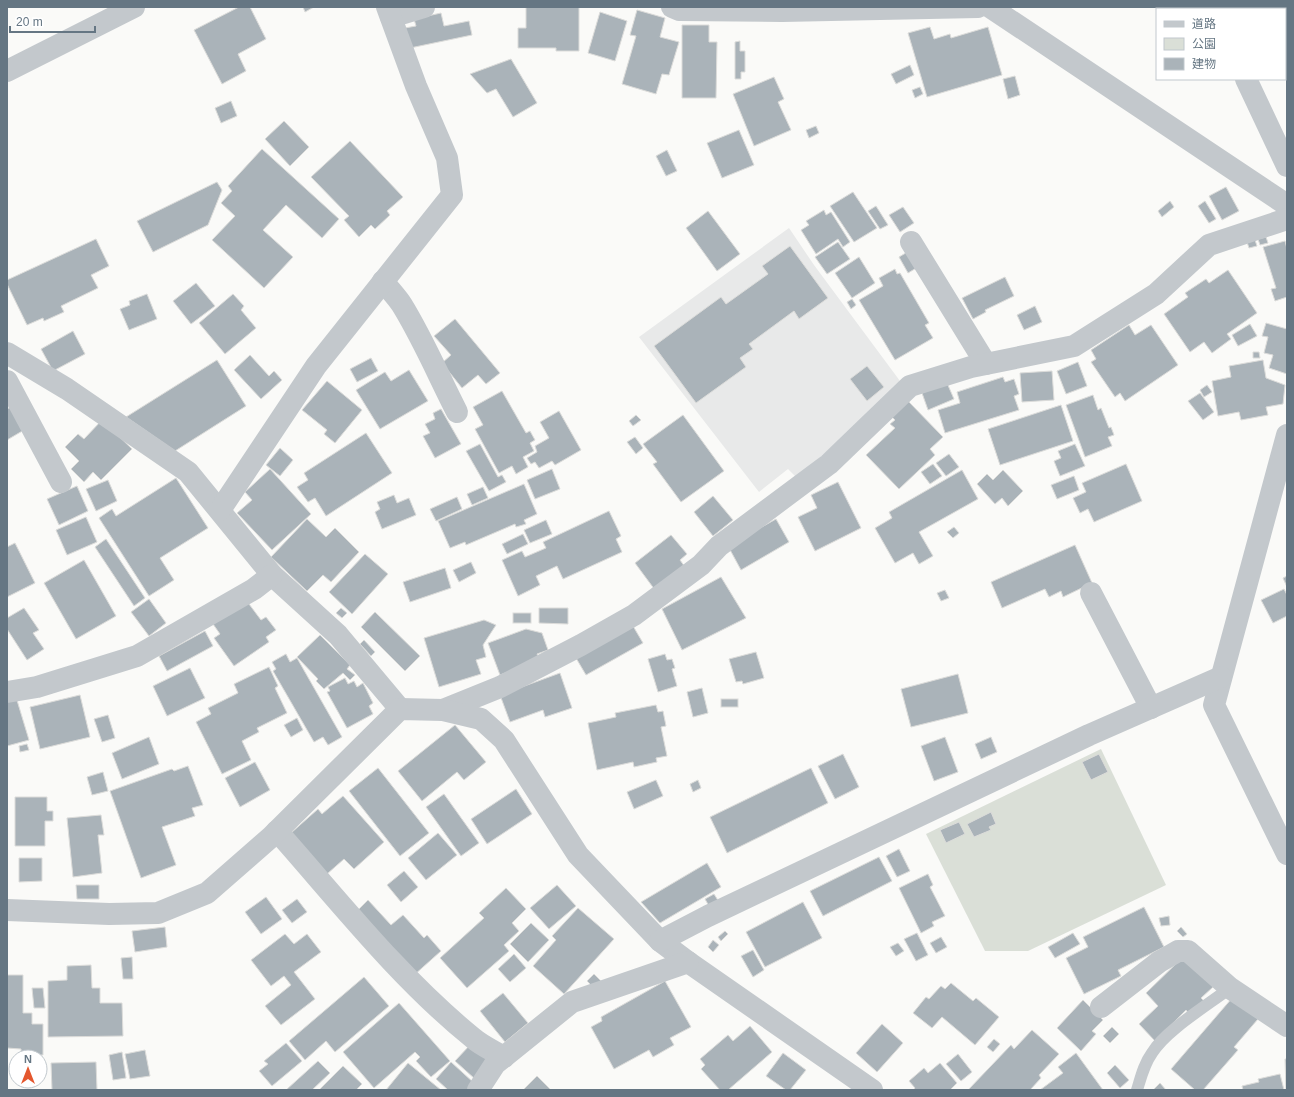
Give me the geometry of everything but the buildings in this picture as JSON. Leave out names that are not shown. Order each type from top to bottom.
[{"type":"street","points":[[7,71],[134,7]]},
{"type":"street","points":[[220,510],[316,366],[452,195],[447,158],[416,86],[389,12],[424,7]]},
{"type":"street","points":[[672,7],[679,10],[774,11],[978,7]]},
{"type":"street","points":[[990,7],[1287,205]]},
{"type":"street","points":[[1246,80],[1287,166]]},
{"type":"street","points":[[443,710],[500,687],[581,646],[634,615],[702,565],[719,546],[829,464],[910,386],[986,364],[1074,346],[1156,294],[1209,245],[1287,219]]},
{"type":"street","points":[[911,242],[986,364]]},
{"type":"street","points":[[383,281],[401,304],[432,360],[457,412]]},
{"type":"street","points":[[7,353],[67,389],[188,472],[272,575],[338,635],[400,709]]},
{"type":"street","points":[[7,381],[61,482]]},
{"type":"street","points":[[1287,434],[1214,705],[1287,854]]},
{"type":"street","points":[[7,692],[38,687],[137,656],[254,589],[272,575]]},
{"type":"street","points":[[1091,593],[1151,708]]},
{"type":"street","points":[[660,941],[723,909],[1089,735],[1221,677]]},
{"type":"street","points":[[7,910],[109,914],[158,913],[207,893],[277,831],[400,709],[443,710],[481,719],[504,740],[578,855],[660,941],[872,1090]]},
{"type":"street","points":[[277,831],[379,948],[434,1004],[474,1039],[504,1057]]},
{"type":"street","points":[[1101,1006],[1159,962],[1178,951],[1188,951],[1230,988],[1287,1026]]},
{"type":"street","points":[[478,1090],[495,1064],[572,1002],[688,962]]},
{"type":"lane","points":[[1138,1090],[1142,1072],[1152,1052],[1171,1033],[1230,988]]},
{"type":"shaded area","points":[[789,228],[814,265],[900,381],[891,393],[797,478],[788,469],[759,492],[639,337]]},
{"type":"green space","points":[[1101,749],[1166,885],[1028,951],[985,951],[926,834]]}]
